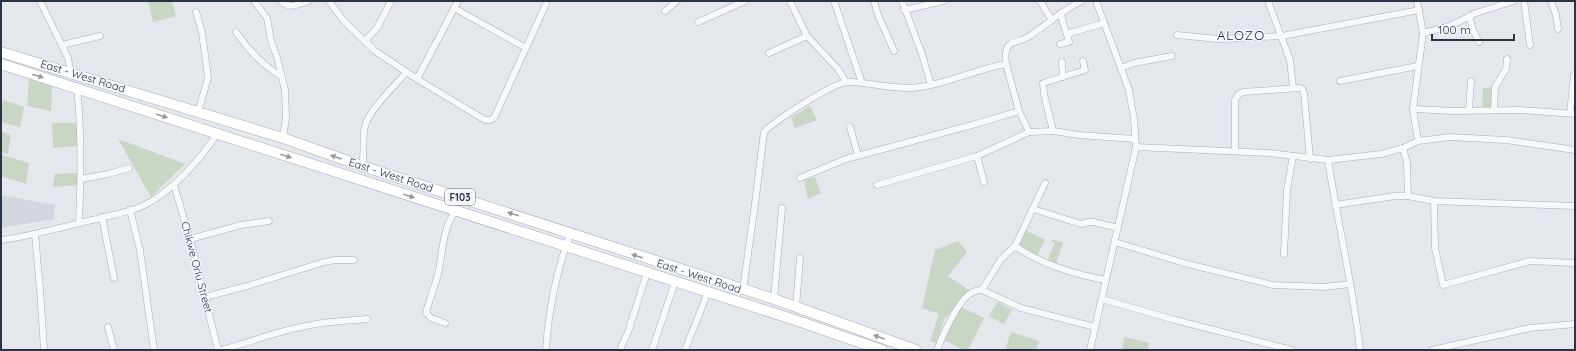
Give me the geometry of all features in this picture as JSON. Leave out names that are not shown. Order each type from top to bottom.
[{"type":"main road","name":"East - West Road","points":[[1,52],[283,138],[362,166],[774,299],[916,350]]},
{"type":"main road","name":"East - West Road","points":[[1,64],[456,210],[882,350]]},
{"type":"street","points":[[40,1],[68,58],[71,73]]},
{"type":"street","points":[[254,1],[267,18],[271,41],[281,76],[286,102],[283,138]]},
{"type":"street","points":[[281,1],[287,6],[309,1]]},
{"type":"street","points":[[329,1],[344,20],[375,51],[417,79],[485,120],[494,118],[546,4]]},
{"type":"street","points":[[365,40],[377,28],[391,1]]},
{"type":"street","points":[[417,79],[458,1]]},
{"type":"street","points":[[665,11],[677,1]]},
{"type":"street","points":[[698,22],[746,1]]},
{"type":"street","points":[[790,1],[806,36],[838,69],[846,82]]},
{"type":"street","points":[[834,1],[862,83]]},
{"type":"street","points":[[874,1],[878,15],[894,51]]},
{"type":"street","points":[[902,1],[904,10],[920,49],[931,85]]},
{"type":"street","points":[[904,10],[944,1]]},
{"type":"street","points":[[1040,1],[1052,20]]},
{"type":"street","points":[[1029,132],[1019,111],[1006,64],[1006,53],[1010,44],[1026,39],[1061,13],[1082,1]]},
{"type":"street","points":[[1090,350],[1136,147],[1134,119],[1129,90],[1096,1]]},
{"type":"street","points":[[1268,1],[1290,60],[1293,87]]},
{"type":"street","points":[[1417,1],[1423,34],[1413,109],[1418,141]]},
{"type":"street","points":[[1423,34],[1450,26],[1469,16],[1497,5],[1514,1]]},
{"type":"street","points":[[1524,1],[1530,45]]},
{"type":"street","points":[[1551,1],[1556,15],[1558,29]]},
{"type":"street","points":[[454,8],[526,48]]},
{"type":"street","points":[[1177,35],[1218,39],[1282,36],[1418,10]]},
{"type":"street","points":[[196,12],[202,32],[208,78],[198,112]]},
{"type":"street","points":[[1060,44],[1069,42],[1061,13]]},
{"type":"street","points":[[1469,16],[1473,30],[1479,42]]},
{"type":"street","points":[[1067,34],[1104,23]]},
{"type":"street","points":[[236,32],[255,57],[269,69],[281,76]]},
{"type":"street","points":[[62,45],[100,36]]},
{"type":"street","points":[[769,53],[806,36]]},
{"type":"street","points":[[1121,68],[1134,63],[1172,56]]},
{"type":"street","points":[[1494,110],[1495,87],[1506,69],[1507,59]]},
{"type":"street","points":[[1053,131],[1044,94],[1043,83],[1085,70],[1083,61]]},
{"type":"street","points":[[1062,62],[1063,77]]},
{"type":"street","points":[[743,290],[756,204],[764,132],[768,127],[799,106],[846,82],[904,88],[931,85],[988,67],[1006,64]]},
{"type":"street","points":[[1340,81],[1418,66]]},
{"type":"street","points":[[362,166],[364,156],[364,130],[367,121],[374,110],[407,72]]},
{"type":"street","points":[[1413,109],[1572,113],[1574,75]]},
{"type":"street","points":[[1469,110],[1470,81]]},
{"type":"street","points":[[1235,151],[1235,100],[1238,94],[1243,92],[1293,87],[1302,89],[1304,93],[1310,159]]},
{"type":"street","points":[[78,88],[81,128],[79,223]]},
{"type":"street","points":[[800,178],[827,166],[858,155],[972,126],[1019,111]]},
{"type":"street","points":[[850,127],[858,155]]},
{"type":"street","points":[[877,185],[977,156],[1029,132],[1053,131],[1079,135],[1135,139]]},
{"type":"street","points":[[1,240],[35,234],[79,223],[130,210],[151,202],[174,185],[194,165],[218,133]]},
{"type":"street","points":[[1136,147],[1204,151],[1235,151],[1328,160],[1368,156],[1402,148],[1418,141],[1450,137],[1506,140],[1575,150]]},
{"type":"street","points":[[1402,148],[1407,163],[1408,196]]},
{"type":"street","points":[[977,156],[984,182]]},
{"type":"street","points":[[1284,254],[1287,190],[1293,156]]},
{"type":"street","points":[[1328,160],[1356,316],[1360,350]]},
{"type":"street","points":[[81,179],[129,168]]},
{"type":"street","points":[[982,290],[1001,259],[1015,246],[1045,183]]},
{"type":"street","name":"Chikwe Orlu Street","points":[[174,185],[190,239],[218,350]]},
{"type":"street","points":[[1335,205],[1395,196],[1408,196],[1434,201],[1575,206]]},
{"type":"street","points":[[1434,201],[1435,248],[1443,284],[1530,261],[1575,263]]},
{"type":"street","points":[[774,299],[782,208]]},
{"type":"street","points":[[1033,208],[1081,224],[1093,222],[1118,228]]},
{"type":"street","points":[[130,210],[140,250],[154,350]]},
{"type":"street","points":[[445,323],[431,318],[426,313],[438,274],[445,233],[450,219],[456,210]]},
{"type":"street","points":[[102,217],[114,278]]},
{"type":"street","points":[[190,239],[241,225],[269,221]]},
{"type":"street","points":[[546,350],[550,316],[561,259],[570,233]]},
{"type":"street","points":[[35,234],[44,350]]},
{"type":"street","points":[[1115,242],[1184,263],[1273,285],[1290,287],[1324,287],[1350,284]]},
{"type":"street","points":[[1015,246],[1028,255],[1062,269],[1106,280]]},
{"type":"street","points":[[796,307],[800,258]]},
{"type":"street","points":[[205,297],[247,286],[324,262],[354,260]]},
{"type":"street","points":[[620,350],[628,332],[647,273]]},
{"type":"street","points":[[652,350],[675,282]]},
{"type":"street","points":[[937,350],[947,327],[961,304],[972,292],[982,290],[1021,308],[1095,327]]},
{"type":"street","points":[[685,350],[708,292]]},
{"type":"street","points":[[1102,299],[1175,320],[1292,350]]},
{"type":"street","points":[[221,350],[311,325],[367,319]]},
{"type":"street","points":[[1432,350],[1530,328],[1575,324]]},
{"type":"street","points":[[108,326],[114,350]]},
{"type":"shaded area","points":[[1,195],[55,205],[54,219],[1,228]]},
{"type":"green space","points":[[148,1],[172,1],[176,16],[153,22]]},
{"type":"green space","points":[[29,79],[52,85],[51,111],[27,106]]},
{"type":"green space","points":[[1494,87],[1492,108],[1482,109],[1483,88]]},
{"type":"green space","points":[[3,100],[24,107],[20,127],[1,122]]},
{"type":"green space","points":[[810,106],[817,120],[795,128],[791,117]]},
{"type":"green space","points":[[52,123],[77,123],[78,146],[53,148]]},
{"type":"green space","points":[[1,131],[11,135],[8,154],[1,152]]},
{"type":"green space","points":[[118,139],[185,164],[151,197]]},
{"type":"green space","points":[[1,155],[29,163],[26,184],[1,176]]},
{"type":"green space","points":[[77,173],[77,185],[53,187],[55,174]]},
{"type":"green space","points":[[815,177],[821,193],[808,199],[804,180]]},
{"type":"green space","points":[[1025,230],[1045,240],[1037,256],[1017,246]]},
{"type":"green space","points":[[1052,239],[1063,243],[1056,263],[1048,259],[1055,243],[1051,241]]},
{"type":"green space","points":[[958,241],[967,252],[948,276],[972,292],[945,318],[936,343],[930,341],[939,314],[922,308],[935,250]]},
{"type":"green space","points":[[997,302],[1012,310],[1004,324],[989,316]]},
{"type":"green space","points":[[961,307],[984,318],[968,350],[964,350],[944,340]]},
{"type":"green space","points":[[1011,332],[1039,341],[1036,350],[1005,350]]},
{"type":"green space","points":[[1124,337],[1149,343],[1148,350],[1122,350]]},
{"type":"district","name":"ALOZO","points":[[1241,35]]}]
